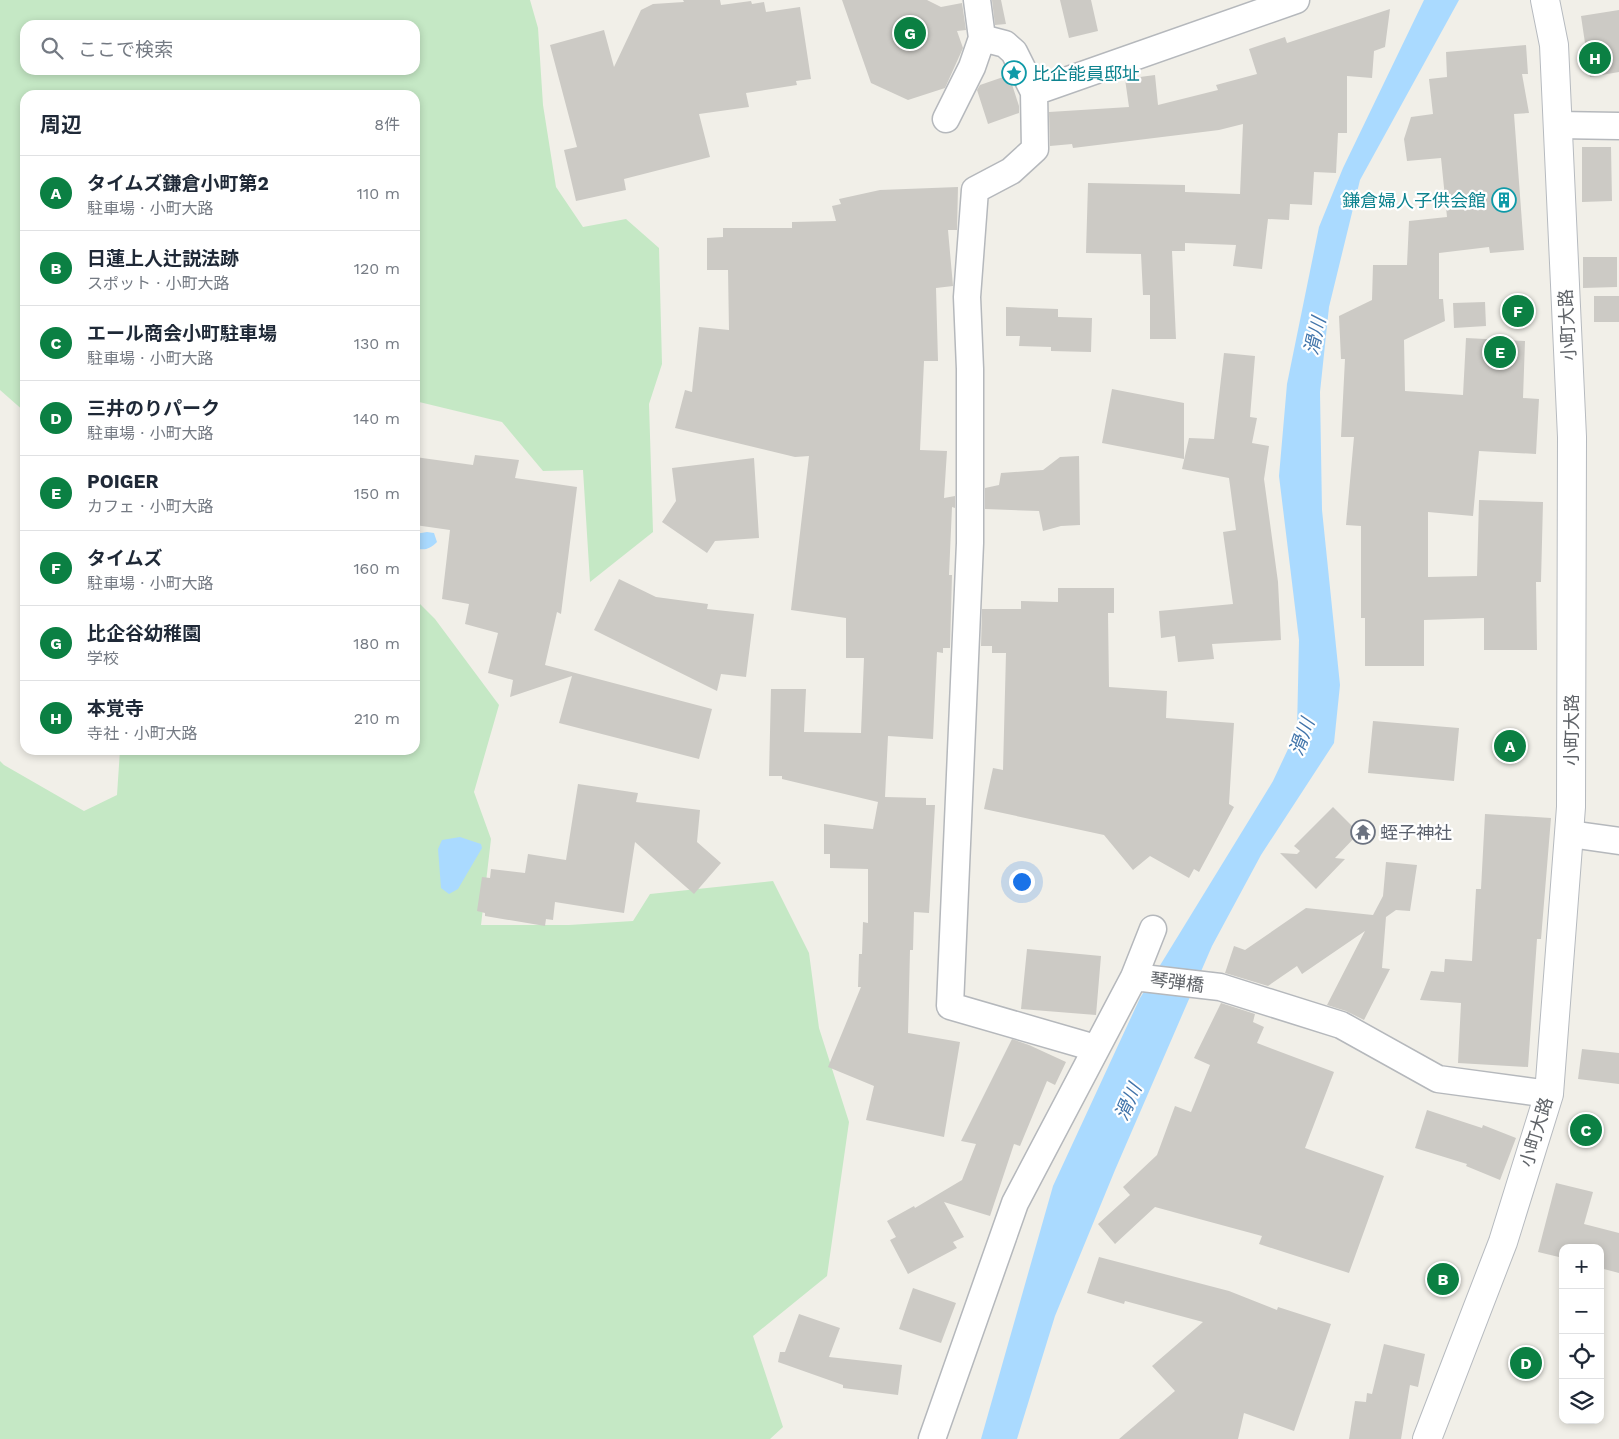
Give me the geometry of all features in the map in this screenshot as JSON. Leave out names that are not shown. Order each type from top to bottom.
[{"type":"street","points":[[946,119],[972,67],[982,38],[976,0]]},
{"type":"street","points":[[1034,92],[1296,0]]},
{"type":"street","name":"小町大路","points":[[1427,1439],[1503,1242],[1549,1094],[1570,834],[1572,437],[1554,45],[1545,0]]},
{"type":"street","points":[[982,38],[1005,44],[1014,52],[1034,92],[1035,149],[1011,171],[975,190],[968,297],[970,544],[950,1006],[1095,1048]]},
{"type":"street","points":[[1558,125],[1619,126]]},
{"type":"street","points":[[1570,834],[1619,841]]},
{"type":"street","points":[[932,1439],[1015,1203],[1134,977],[1153,929]]},
{"type":"street","name":"琴弾橋","points":[[1134,977],[1220,987],[1341,1025],[1438,1079],[1549,1094]]},
{"type":"green space","points":[[0,0],[530,0],[538,28],[543,105],[556,187],[583,227],[626,219],[659,248],[662,364],[649,404],[653,532],[590,582],[583,470],[543,471],[502,422],[420,402],[420,90],[20,90],[20,408],[0,390]]},
{"type":"green space","points":[[420,604],[435,619],[499,705],[474,792],[491,839],[481,925],[569,925],[633,921],[650,894],[773,881],[809,953],[819,1028],[849,1122],[827,1276],[753,1336],[783,1427],[770,1439],[0,1439],[0,761],[84,811],[117,795],[120,755],[420,755]]},
{"type":"water","name":"滑川","points":[[1424,0],[1459,0],[1360,180],[1329,307],[1320,392],[1322,510],[1340,685],[1334,743],[1261,855],[1212,946],[1115,1170],[1055,1316],[1017,1439],[981,1439],[1053,1186],[1140,998],[1273,781],[1297,730],[1299,640],[1279,476],[1287,384],[1319,227],[1343,168]]},
{"type":"water","points":[[420,533],[434,533],[437,542],[427,549],[420,549]]},
{"type":"water","points":[[460,837],[481,844],[482,848],[458,889],[449,894],[441,888],[438,849],[442,840]]},
{"type":"building","points":[[683,0],[720,0],[721,5],[751,1],[752,4],[764,2],[766,12],[800,7],[811,79],[796,81],[797,85],[746,93],[749,107],[699,114],[710,157],[624,179],[626,190],[576,201],[564,150],[577,147],[550,45],[604,30],[614,67],[641,10],[653,4],[684,2]]},
{"type":"building","points":[[842,0],[927,0],[941,7],[962,3],[966,30],[957,31],[963,48],[945,88],[908,100],[871,83]]},
{"type":"building","points":[[992,0],[1001,0],[1006,24],[995,25]]},
{"type":"building","points":[[1060,0],[1091,0],[1098,31],[1069,38]]},
{"type":"building","points":[[1390,9],[1385,47],[1374,51],[1372,78],[1347,76],[1347,133],[1338,133],[1336,173],[1314,172],[1312,205],[1290,204],[1289,220],[1268,219],[1262,269],[1233,266],[1236,245],[1185,243],[1185,251],[1172,251],[1176,339],[1150,339],[1150,295],[1143,295],[1141,254],[1086,253],[1088,183],[1185,185],[1185,192],[1240,194],[1243,124],[1219,130],[1073,148],[1072,144],[1050,146],[1049,112],[1129,107],[1125,79],[1155,75],[1158,105],[1218,90],[1216,85],[1257,74],[1249,49],[1285,37],[1287,43]]},
{"type":"building","points":[[1619,10],[1619,72],[1590,77],[1581,16]]},
{"type":"building","points":[[1526,45],[1528,74],[1522,74],[1529,113],[1514,114],[1524,250],[1490,253],[1489,247],[1439,253],[1439,299],[1443,299],[1445,321],[1404,340],[1405,391],[1463,395],[1466,338],[1525,341],[1523,398],[1539,399],[1536,454],[1479,451],[1473,516],[1428,512],[1428,577],[1477,576],[1479,500],[1543,502],[1541,582],[1536,582],[1537,650],[1484,650],[1484,618],[1424,620],[1424,666],[1365,666],[1365,618],[1361,618],[1361,526],[1346,525],[1354,437],[1341,437],[1345,359],[1341,359],[1339,316],[1372,300],[1373,265],[1407,265],[1409,221],[1447,217],[1441,158],[1407,161],[1404,139],[1411,117],[1433,114],[1429,79],[1447,77],[1446,52]]},
{"type":"building","points":[[1009,75],[1019,106],[1019,113],[988,124],[977,90],[980,85]]},
{"type":"building","points":[[1582,147],[1611,147],[1612,201],[1582,202]]},
{"type":"building","points":[[958,187],[957,230],[948,230],[953,286],[936,288],[938,361],[924,361],[920,450],[947,451],[944,498],[955,496],[955,508],[952,507],[949,575],[952,575],[950,648],[943,648],[943,653],[937,652],[933,739],[888,736],[885,797],[926,798],[926,805],[935,805],[929,913],[914,912],[913,950],[910,950],[908,1033],[960,1042],[944,1137],[866,1120],[874,1086],[828,1067],[861,987],[858,987],[859,954],[862,954],[863,922],[868,923],[868,869],[830,868],[830,854],[824,854],[824,824],[873,829],[878,802],[782,779],[782,776],[769,776],[771,689],[806,689],[804,732],[861,733],[864,658],[846,658],[846,618],[791,610],[809,456],[795,457],[675,428],[685,390],[692,392],[699,327],[729,330],[728,270],[707,270],[707,238],[723,237],[723,228],[792,228],[792,222],[836,221],[832,206],[841,204],[839,199],[880,190]]},
{"type":"building","points":[[1583,257],[1617,257],[1617,287],[1583,288]]},
{"type":"building","points":[[1594,296],[1619,296],[1619,322],[1594,322]]},
{"type":"building","points":[[1485,302],[1486,326],[1454,328],[1453,303]]},
{"type":"building","points":[[1006,307],[1058,309],[1058,317],[1092,318],[1091,352],[1051,351],[1051,347],[1019,346],[1020,336],[1006,336]]},
{"type":"building","points":[[1224,353],[1255,356],[1250,417],[1257,418],[1252,443],[1269,446],[1264,479],[1278,582],[1281,640],[1212,644],[1214,659],[1178,662],[1175,636],[1161,638],[1159,611],[1233,604],[1223,532],[1236,530],[1229,478],[1182,469],[1189,438],[1214,439]]},
{"type":"building","points":[[1112,389],[1184,403],[1184,459],[1102,443]]},
{"type":"building","points":[[475,455],[519,460],[515,478],[577,487],[561,614],[557,612],[545,665],[712,709],[699,759],[559,723],[572,676],[510,697],[513,680],[488,673],[498,633],[465,624],[469,604],[442,599],[450,530],[420,526],[420,458],[473,465]]},
{"type":"building","points":[[1079,456],[1080,525],[1061,526],[1043,531],[1039,511],[985,509],[985,488],[999,485],[1001,473],[1043,470],[1060,457]]},
{"type":"building","points":[[754,458],[759,538],[715,541],[707,553],[662,522],[676,501],[672,468]]},
{"type":"building","points":[[619,579],[656,597],[708,604],[707,609],[754,614],[746,677],[721,674],[717,691],[594,630]]},
{"type":"building","points":[[1058,588],[1114,588],[1114,613],[1108,613],[1109,687],[1167,691],[1166,718],[1234,723],[1229,804],[1234,807],[1199,872],[1194,869],[1189,878],[1150,856],[1133,870],[1104,835],[984,809],[993,768],[1003,770],[1006,653],[992,653],[992,646],[981,646],[982,609],[1021,609],[1021,601],[1058,602]]},
{"type":"building","points":[[1373,721],[1459,728],[1454,781],[1368,773]]},
{"type":"building","points":[[578,784],[638,793],[636,802],[700,810],[697,842],[721,863],[694,894],[635,842],[624,913],[555,902],[553,920],[546,919],[545,926],[485,916],[485,913],[477,911],[482,877],[490,878],[491,869],[525,873],[528,854],[566,860]]},
{"type":"building","name":"蛭子神社","points":[[1333,807],[1359,833],[1335,858],[1345,859],[1316,889],[1280,853],[1297,854],[1300,851],[1294,846]]},
{"type":"building","points":[[1485,814],[1551,818],[1541,939],[1537,939],[1528,1067],[1458,1063],[1461,1003],[1420,1000],[1431,971],[1444,972],[1445,959],[1472,961],[1476,889],[1481,889]]},
{"type":"building","points":[[1386,862],[1417,865],[1410,911],[1396,910],[1386,917],[1382,968],[1390,969],[1364,1020],[1346,1011],[1327,1005],[1365,931],[1302,974],[1297,966],[1268,986],[1225,973],[1234,946],[1245,950],[1306,908],[1373,915],[1383,896]]},
{"type":"building","points":[[1027,949],[1101,956],[1096,1015],[1021,1009]]},
{"type":"building","points":[[1221,1003],[1255,1014],[1253,1022],[1264,1027],[1257,1043],[1334,1072],[1305,1148],[1384,1176],[1349,1273],[1259,1244],[1262,1236],[1155,1207],[1115,1244],[1098,1224],[1130,1195],[1123,1187],[1157,1155],[1175,1106],[1191,1112],[1210,1065],[1194,1058]]},
{"type":"building","points":[[1012,1039],[1066,1062],[1055,1085],[1047,1081],[1020,1146],[1014,1144],[990,1216],[944,1202],[964,1237],[953,1242],[957,1248],[908,1274],[890,1240],[896,1237],[887,1221],[914,1206],[915,1208],[962,1180],[976,1144],[961,1141]]},
{"type":"building","points":[[1582,1049],[1619,1053],[1619,1084],[1578,1079]]},
{"type":"building","points":[[1427,1110],[1482,1128],[1483,1125],[1516,1138],[1500,1180],[1466,1166],[1467,1164],[1415,1148]]},
{"type":"building","points":[[1556,1183],[1593,1192],[1584,1224],[1619,1233],[1619,1273],[1604,1269],[1604,1244],[1559,1244],[1559,1257],[1538,1252]]},
{"type":"building","points":[[1099,1257],[1229,1291],[1277,1310],[1278,1307],[1331,1324],[1294,1431],[1244,1413],[1238,1439],[1119,1439],[1175,1391],[1152,1366],[1203,1322],[1125,1301],[1124,1304],[1087,1293]]},
{"type":"building","points":[[913,1288],[956,1303],[941,1343],[899,1329]]},
{"type":"building","points":[[799,1314],[840,1328],[829,1357],[902,1365],[898,1395],[843,1388],[843,1385],[778,1362],[780,1352],[785,1352]]},
{"type":"building","points":[[1384,1344],[1425,1354],[1418,1387],[1410,1385],[1401,1439],[1349,1439],[1355,1401],[1366,1402],[1367,1393],[1372,1394]]},
{"type":"place","name":"比企谷幼稚園","points":[[910,33]]},
{"type":"place","name":"本覚寺","points":[[1595,58]]},
{"type":"place","name":"比企能員邸址","points":[[1014,73]]},
{"type":"place","name":"鎌倉婦人子供会館","points":[[1504,200]]},
{"type":"place","name":"タイムズ","points":[[1518,311]]},
{"type":"place","name":"POIGER","points":[[1500,352]]},
{"type":"place","name":"タイムズ鎌倉小町第2","points":[[1510,746]]},
{"type":"place","name":"蛭子神社","points":[[1363,832]]},
{"type":"place","name":"エール商会小町駐車場","points":[[1586,1130]]},
{"type":"place","name":"日蓮上人辻説法跡","points":[[1443,1279]]},
{"type":"place","name":"三井のりパーク","points":[[1526,1363]]}]
